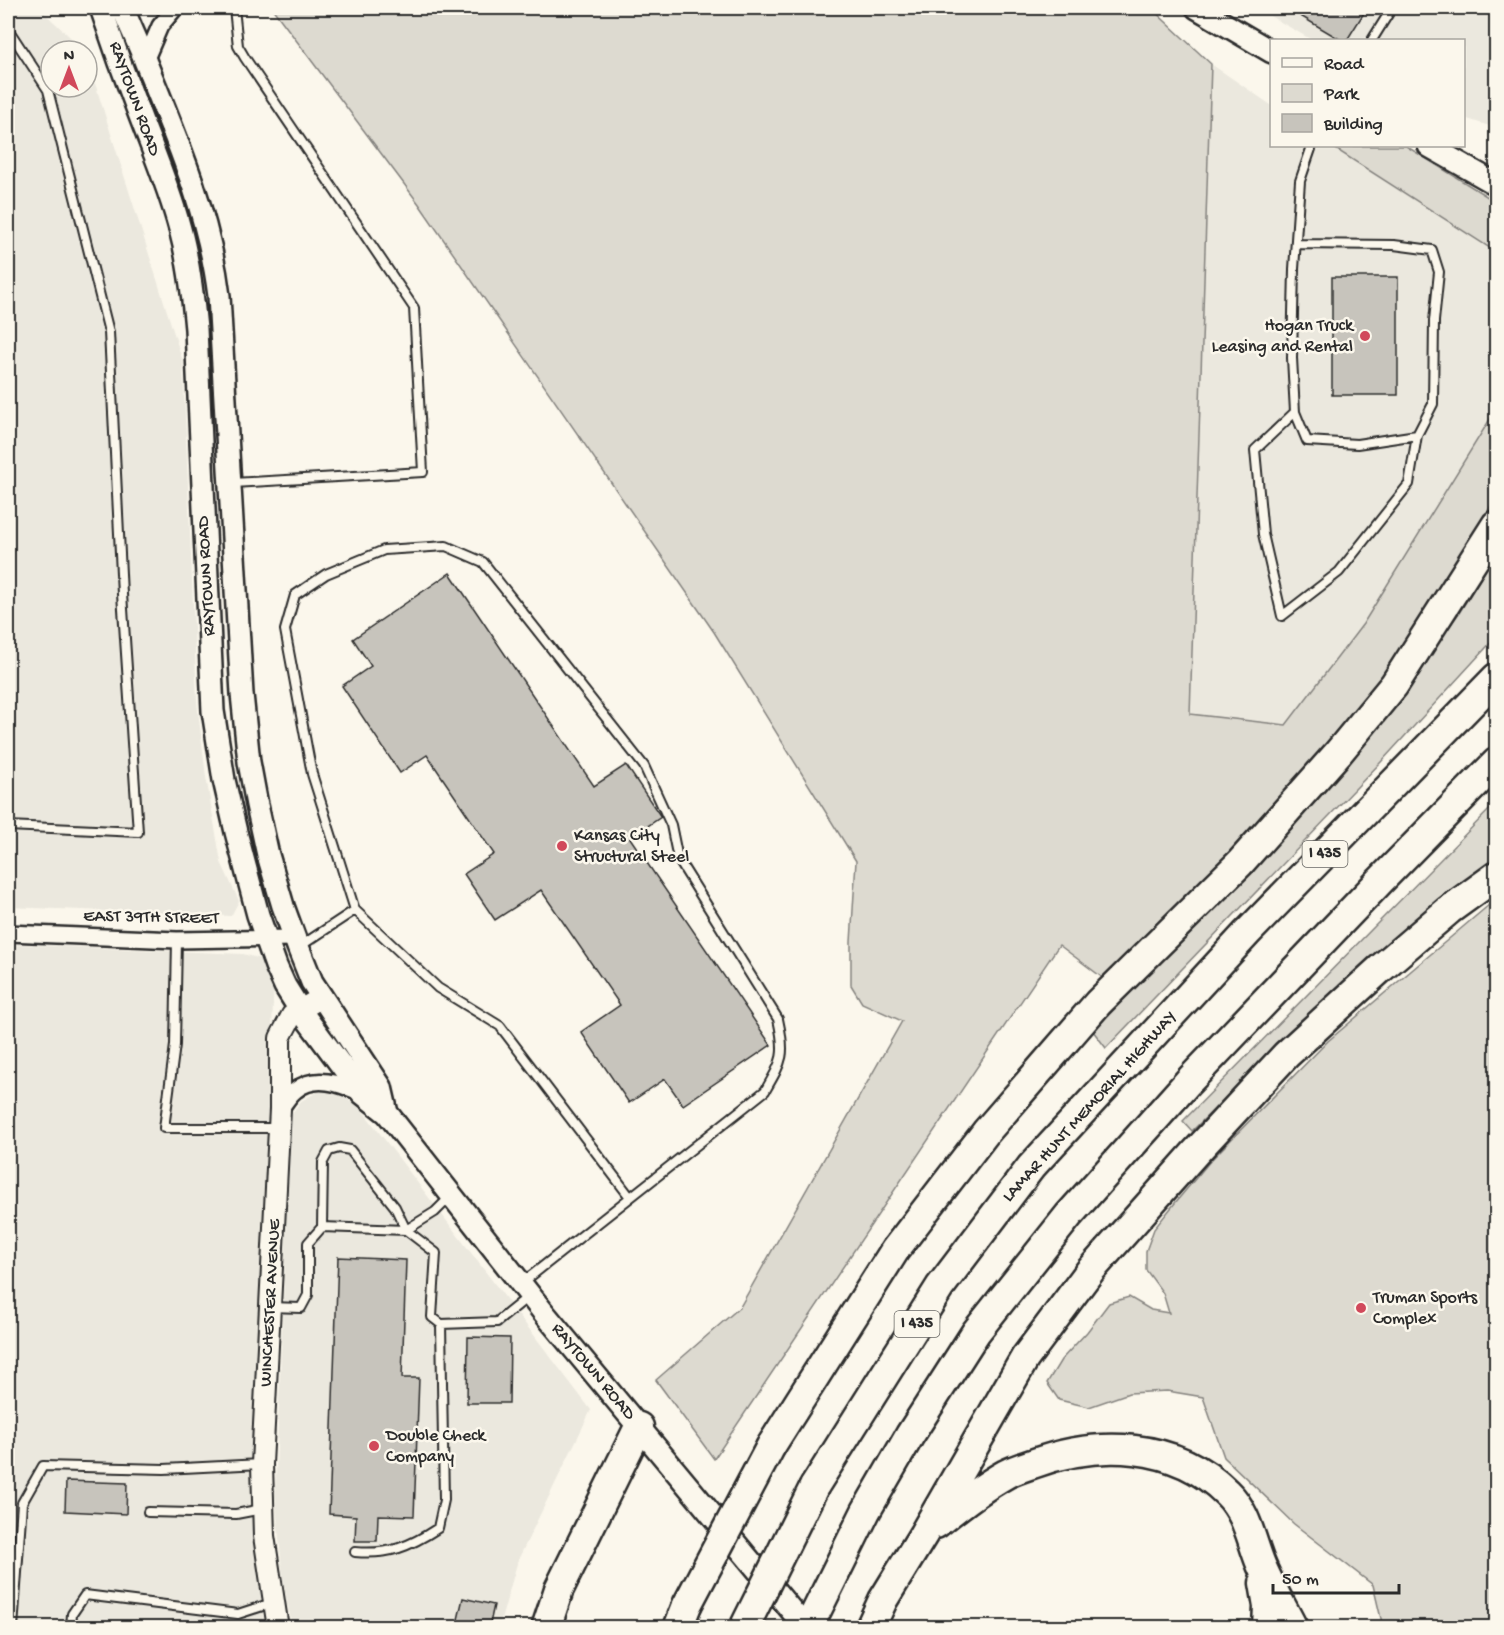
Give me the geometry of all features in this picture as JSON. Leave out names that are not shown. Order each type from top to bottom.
[{"type":"highway","points":[[682,1616],[771,1446],[895,1250],[986,1132],[1098,1004],[1240,863],[1387,694],[1497,525]]},
{"type":"highway","name":"LAMAR HUNT MEMORIAL HIGHWAY","points":[[744,1628],[814,1487],[940,1287],[1031,1167],[1247,933],[1497,678]]},
{"type":"highway","points":[[807,1628],[866,1511],[910,1435],[976,1332],[1069,1215],[1188,1082],[1380,881],[1497,763]]},
{"type":"highway","points":[[870,1628],[883,1600],[1025,1358],[1089,1271],[1195,1152],[1286,1055],[1449,910],[1497,876]]},
{"type":"highway","points":[[546,1628],[559,1589],[639,1427]]},
{"type":"highway","points":[[923,1535],[968,1499],[1008,1473],[1062,1455],[1094,1448],[1128,1448],[1165,1457],[1197,1470],[1228,1494],[1243,1517],[1260,1563],[1293,1628]]},
{"type":"highway","points":[[1260,1563],[1268,1606],[1267,1628]]},
{"type":"main road","name":"RAYTOWN ROAD","points":[[101,8],[180,230],[193,295],[213,711],[224,780],[265,938],[285,986],[300,1010],[362,1093],[387,1113],[525,1290],[807,1628]]},
{"type":"main road","name":"RAYTOWN ROAD","points":[[123,8],[146,61],[201,208],[216,269],[242,694],[251,772],[268,855],[283,906],[312,982],[381,1088],[387,1113]]},
{"type":"main road","points":[[1197,8],[1270,51]]},
{"type":"main road","points":[[1431,147],[1497,184]]},
{"type":"main road","points":[[193,295],[219,292]]},
{"type":"main road","points":[[208,594],[236,594]]},
{"type":"street","name":"RAYTOWN ROAD","points":[[146,61],[160,26],[175,8]]},
{"type":"street","name":"EAST 39TH STREET","points":[[8,933],[177,940],[265,938],[296,943]]},
{"type":"street","name":"WINCHESTER AVENUE","points":[[278,1628],[264,1536],[262,1464],[280,1119],[279,1038],[292,1015],[321,996]]},
{"type":"street","points":[[280,1119],[296,1089],[314,1082],[334,1081],[362,1093]]},
{"type":"lane","points":[[230,483],[423,472],[414,308],[245,58],[238,46],[234,8]]},
{"type":"lane","points":[[1373,39],[1392,8]]},
{"type":"lane","points":[[8,63],[8,29],[48,90],[108,332],[138,832],[8,826]]},
{"type":"lane","points":[[1312,147],[1300,181],[1296,244],[1292,358],[1295,412],[1307,441],[1357,444],[1416,435]]},
{"type":"lane","points":[[1295,412],[1255,450],[1263,534],[1282,616],[1339,572],[1409,484],[1416,435],[1434,404],[1434,321],[1439,272],[1432,250],[1394,245],[1296,244]]},
{"type":"lane","points":[[270,1306],[301,1308],[308,1295],[308,1243],[322,1227],[323,1162],[329,1151],[339,1148],[350,1150],[395,1207],[406,1230],[435,1253],[432,1317],[441,1324],[497,1322],[525,1290],[630,1197],[765,1090],[781,1063],[783,1041],[778,1019],[678,859],[671,825],[644,766],[483,562],[446,546],[384,550],[326,574],[295,595],[285,630],[312,774],[355,910],[438,988],[500,1026],[630,1197]]},
{"type":"lane","points":[[296,943],[355,910]]},
{"type":"lane","points":[[177,940],[175,1044],[164,1128],[280,1119]]},
{"type":"lane","points":[[322,1227],[406,1230],[435,1212],[451,1196]]},
{"type":"lane","points":[[355,1551],[378,1554],[417,1542],[438,1528],[444,1500],[441,1324]]},
{"type":"lane","points":[[13,1628],[22,1503],[44,1466],[164,1469],[262,1464]]},
{"type":"lane","points":[[148,1512],[236,1514],[263,1509]]},
{"type":"lane","points":[[71,1628],[72,1614],[86,1595],[238,1614],[274,1603]]},
{"type":"shaded area","points":[[8,8],[39,8],[72,39],[39,39],[39,99],[99,99],[99,96],[183,362],[197,702],[206,777],[221,862],[239,901],[231,916],[8,907]]},
{"type":"shaded area","points":[[1256,8],[1496,8],[1496,128],[1465,118],[1465,39],[1310,39]]},
{"type":"shaded area","points":[[1211,64],[1270,104],[1270,147],[1333,147],[1496,252],[1492,416],[1363,624],[1286,725],[1189,714]]},
{"type":"shaded area","points":[[8,944],[243,954],[261,959],[274,979],[253,1490],[262,1610],[266,1627],[8,1628]]},
{"type":"shaded area","points":[[319,1091],[339,1094],[359,1106],[591,1410],[518,1560],[499,1627],[292,1627],[283,1581],[275,1495],[291,1115],[301,1101]]},
{"type":"green space","points":[[272,8],[1151,8],[1211,64],[1190,714],[1286,725],[1363,624],[1492,416],[1496,269],[1496,497],[1421,627],[1402,655],[1269,816],[1103,978],[1059,945],[714,1459],[656,1380],[740,1307],[902,1021],[862,1003],[851,985],[856,861],[714,632],[419,204]]},
{"type":"green space","points":[[1333,147],[1408,147],[1496,202],[1496,252]]},
{"type":"green space","points":[[1496,553],[1496,637],[1381,762],[1106,1048],[1093,1031],[1202,919],[1407,686],[1459,613]]},
{"type":"green space","points":[[1496,803],[1496,861],[1462,886],[1311,1013],[1192,1131],[1183,1121]]},
{"type":"green space","name":"Truman Sports Complex","points":[[1496,899],[1496,1627],[1383,1627],[1373,1585],[1294,1524],[1224,1457],[1203,1397],[1167,1391],[1129,1393],[1089,1407],[1059,1400],[1047,1383],[1061,1360],[1087,1332],[1109,1303],[1129,1297],[1151,1310],[1169,1313],[1163,1293],[1146,1270],[1146,1251],[1154,1229],[1211,1160],[1328,1041]]},
{"type":"building","points":[[1287,8],[1367,8],[1348,39],[1339,39]]},
{"type":"building","name":"Hogan Truck Leasing and Rental","points":[[1332,277],[1398,277],[1398,395],[1332,395]]},
{"type":"building","name":"Kansas City Structural Steel","points":[[450,573],[594,786],[626,765],[661,817],[630,838],[771,1045],[683,1105],[665,1079],[629,1103],[581,1032],[620,1005],[541,890],[495,920],[464,874],[494,854],[427,755],[400,773],[342,686],[371,666],[353,639]]},
{"type":"building","name":"Double Check Company","points":[[338,1257],[406,1260],[402,1378],[419,1378],[414,1516],[378,1515],[377,1541],[355,1541],[356,1516],[329,1514]]},
{"type":"building","points":[[468,1337],[510,1338],[509,1403],[467,1403]]},
{"type":"building","points":[[66,1481],[127,1483],[126,1514],[65,1511]]},
{"type":"building","points":[[463,1598],[494,1605],[489,1628],[456,1628]]},
{"type":"place","name":"Hogan Truck Leasing and Rental","points":[[1365,336]]},
{"type":"place","name":"Kansas City Structural Steel","points":[[562,846]]},
{"type":"place","name":"Truman Sports Complex","points":[[1361,1308]]},
{"type":"place","name":"Double Check Company","points":[[374,1446]]}]
